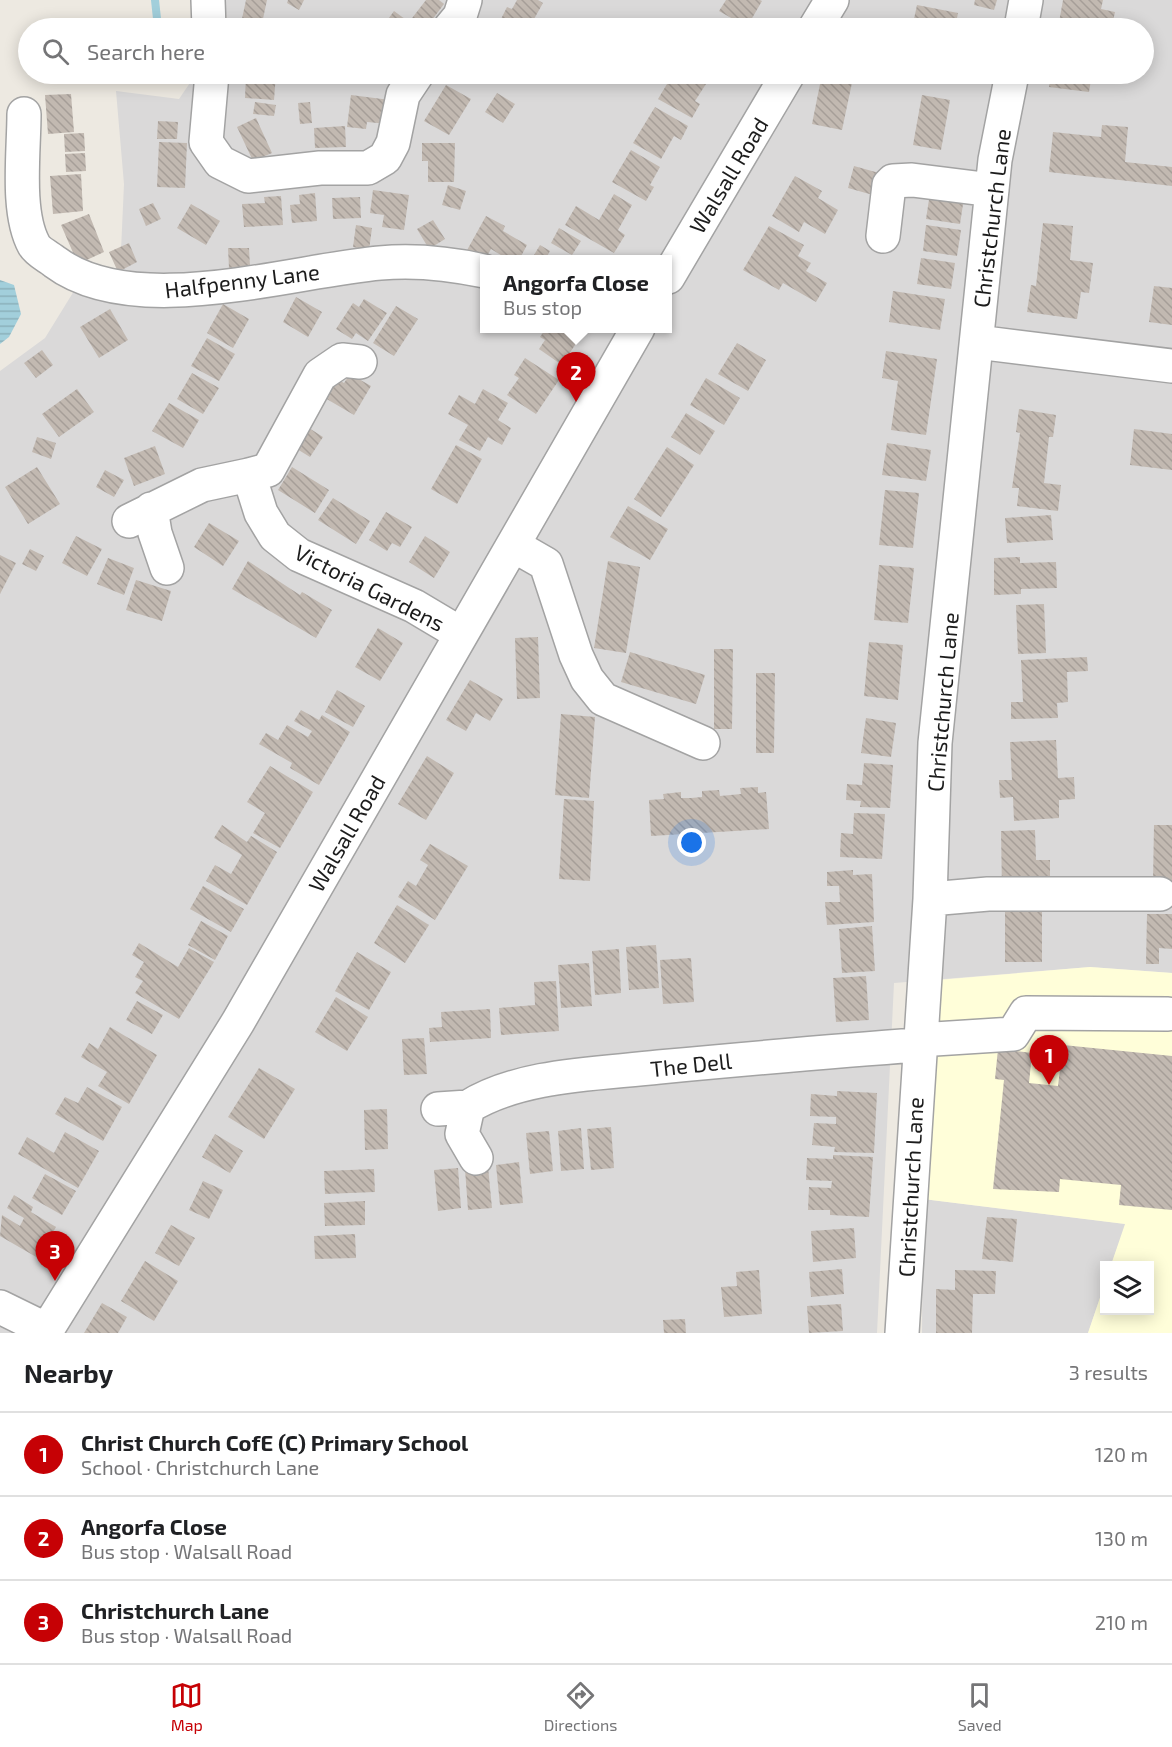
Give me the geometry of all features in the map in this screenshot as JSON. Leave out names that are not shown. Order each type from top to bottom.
[{"type":"street","points":[[208,0],[209,18]]},
{"type":"street","points":[[458,18],[465,0]]},
{"type":"street","points":[[821,18],[832,0]]},
{"type":"street","points":[[1023,18],[1026,0]]},
{"type":"street","points":[[211,84],[206,142],[220,162],[248,177],[320,168],[368,168],[385,158],[393,143],[403,94],[410,84]]},
{"type":"street","name":"Walsall Road","points":[[672,270],[782,84]]},
{"type":"street","name":"Christchurch Lane","points":[[902,1333],[930,899],[935,743],[995,160],[1010,84]]},
{"type":"street","name":"Halfpenny Lane","points":[[24,114],[12,218],[35,247],[71,274],[101,283],[146,291],[199,289],[384,262],[465,267],[480,270]]},
{"type":"street","points":[[883,236],[889,185],[893,180],[912,180],[992,190]]},
{"type":"street","name":"Walsall Road","points":[[46,1331],[238,1022],[635,333]]},
{"type":"street","points":[[977,342],[1172,366]]},
{"type":"street","points":[[167,568],[154,533],[140,515],[202,485],[249,475],[320,375],[342,360],[360,362]]},
{"type":"street","name":"Victoria Gardens","points":[[249,475],[261,513],[275,537],[299,555],[414,606],[461,634]]},
{"type":"street","points":[[513,545],[546,564],[576,655],[587,679],[603,699],[703,743]]},
{"type":"street","points":[[930,899],[988,894],[1160,894]]},
{"type":"street","name":"The Dell","points":[[476,1158],[462,1134],[453,1108],[518,1085],[600,1073],[1013,1034],[1026,1013],[1168,1014]]},
{"type":"street","points":[[0,1307],[46,1331]]},
{"type":"shaded area","points":[[224,0],[1172,0],[1172,973],[1090,967],[894,983],[877,1333],[0,1333],[0,371],[45,338],[82,278],[120,273],[124,184],[116,91],[179,99],[189,84],[1154,84],[1154,18],[227,18]]},
{"type":"shaded area","points":[[1090,967],[1172,973],[1172,1333],[1088,1333],[1100,1298],[1100,1315],[1154,1315],[1154,1261],[1112,1261],[1125,1224],[923,1199],[938,980]]},
{"type":"shaded area","points":[[923,1199],[1126,1224],[1112,1261],[1100,1261],[1100,1298],[1088,1333],[922,1333]]},
{"type":"water","points":[[0,280],[14,285],[21,314],[9,337],[0,344]]},
{"type":"building","points":[[246,0],[267,0],[263,18],[242,18]]},
{"type":"building","points":[[288,0],[304,0],[299,10],[287,3]]},
{"type":"building","points":[[426,0],[439,0],[444,4],[434,18],[412,18]]},
{"type":"building","points":[[517,0],[538,0],[543,3],[535,18],[502,18],[507,7],[512,9]]},
{"type":"building","points":[[726,0],[762,1],[752,18],[731,18],[719,11]]},
{"type":"building","points":[[975,0],[997,0],[994,10],[974,5]]},
{"type":"building","points":[[1063,0],[1103,0],[1101,9],[1115,12],[1114,18],[1060,18]]},
{"type":"building","points":[[917,5],[958,13],[957,18],[914,18]]},
{"type":"building","points":[[394,11],[404,18],[389,18]]},
{"type":"building","points":[[246,84],[275,84],[274,100],[245,98]]},
{"type":"building","points":[[667,84],[706,84],[695,101],[700,104],[692,118],[658,99]]},
{"type":"building","points":[[820,84],[852,84],[842,130],[812,124]]},
{"type":"building","points":[[1049,84],[1090,84],[1089,92],[1049,87]]},
{"type":"building","points":[[446,85],[471,99],[449,135],[424,121]]},
{"type":"building","points":[[497,93],[515,104],[503,123],[485,112]]},
{"type":"building","points":[[71,94],[74,132],[48,134],[45,95]]},
{"type":"building","points":[[351,95],[390,100],[388,124],[367,122],[366,129],[347,127]]},
{"type":"building","points":[[922,95],[950,100],[941,150],[913,145]]},
{"type":"building","points":[[255,102],[276,105],[274,116],[253,114]]},
{"type":"building","points":[[310,102],[312,123],[300,124],[298,103]]},
{"type":"building","points":[[655,107],[688,126],[681,140],[674,136],[661,159],[633,143]]},
{"type":"building","points":[[256,118],[272,153],[253,161],[237,127]]},
{"type":"building","points":[[158,121],[178,122],[177,139],[157,139]]},
{"type":"building","points":[[1102,125],[1128,127],[1125,162],[1172,167],[1172,186],[1049,172],[1053,132],[1101,137]]},
{"type":"building","points":[[345,126],[346,147],[315,148],[314,128]]},
{"type":"building","points":[[84,133],[85,151],[65,152],[64,134]]},
{"type":"building","points":[[159,142],[187,143],[185,188],[157,187]]},
{"type":"building","points":[[422,143],[455,143],[454,182],[428,182],[428,161],[422,161]]},
{"type":"building","points":[[631,150],[660,167],[650,185],[654,187],[646,201],[612,182]]},
{"type":"building","points":[[85,153],[86,171],[66,172],[65,154]]},
{"type":"building","points":[[854,166],[879,173],[873,195],[848,188]]},
{"type":"building","points":[[81,174],[83,211],[53,214],[50,176]]},
{"type":"building","points":[[795,176],[822,191],[818,198],[838,210],[825,234],[804,222],[799,232],[772,216]]},
{"type":"building","points":[[448,185],[466,191],[460,210],[442,205]]},
{"type":"building","points":[[373,190],[409,195],[404,230],[382,227],[384,215],[370,213]]},
{"type":"building","points":[[315,193],[317,221],[292,223],[290,205],[300,204],[299,195]]},
{"type":"building","points":[[930,193],[964,198],[960,224],[926,219]]},
{"type":"building","points":[[614,194],[632,205],[618,230],[625,235],[614,253],[565,225],[576,206],[599,220]]},
{"type":"building","points":[[281,196],[283,225],[244,227],[242,204],[265,203],[264,197]]},
{"type":"building","points":[[360,197],[361,218],[333,219],[332,198]]},
{"type":"building","points":[[153,203],[161,219],[146,226],[139,209]]},
{"type":"building","points":[[191,204],[220,221],[206,245],[177,228]]},
{"type":"building","points":[[89,214],[104,252],[78,264],[61,225]]},
{"type":"building","points":[[486,216],[505,226],[503,231],[527,245],[522,255],[501,255],[491,249],[488,255],[480,255],[480,258],[466,252]]},
{"type":"building","points":[[433,220],[445,239],[429,249],[417,229]]},
{"type":"building","points":[[1043,223],[1073,226],[1070,260],[1093,263],[1089,293],[1081,292],[1077,319],[1027,312],[1031,285],[1036,286]]},
{"type":"building","points":[[356,225],[372,228],[369,250],[353,247]]},
{"type":"building","points":[[926,225],[961,230],[957,256],[923,251]]},
{"type":"building","points":[[769,226],[804,245],[798,256],[811,263],[806,271],[827,283],[816,302],[783,283],[779,290],[743,270]]},
{"type":"building","points":[[559,228],[581,241],[572,255],[551,243]]},
{"type":"building","points":[[129,243],[137,262],[118,272],[109,252]]},
{"type":"building","points":[[540,245],[550,251],[548,255],[534,255]]},
{"type":"building","points":[[228,248],[249,248],[250,266],[229,268]]},
{"type":"building","points":[[921,258],[955,263],[951,289],[917,284]]},
{"type":"building","points":[[1154,286],[1172,288],[1172,325],[1149,322]]},
{"type":"building","points":[[893,291],[945,299],[940,330],[889,322]]},
{"type":"building","points":[[296,297],[322,312],[308,337],[283,322]]},
{"type":"building","points":[[364,299],[387,313],[368,341],[356,333],[352,339],[336,329],[353,303],[359,307]]},
{"type":"building","points":[[223,304],[249,319],[233,348],[207,333]]},
{"type":"building","points":[[396,306],[418,319],[394,356],[373,343]]},
{"type":"building","points":[[110,309],[128,340],[99,358],[80,327]]},
{"type":"building","points":[[543,333],[583,333],[562,365],[539,349],[545,340],[540,337]]},
{"type":"building","points":[[207,338],[235,354],[219,381],[191,366]]},
{"type":"building","points":[[737,343],[766,360],[748,391],[718,374]]},
{"type":"building","points":[[42,350],[53,365],[36,378],[24,363]]},
{"type":"building","points":[[886,351],[937,359],[926,435],[891,430],[898,381],[882,378]]},
{"type":"building","points":[[525,358],[559,380],[536,414],[507,395],[519,378],[514,375]]},
{"type":"building","points":[[192,373],[219,388],[203,414],[177,399]]},
{"type":"building","points":[[350,374],[371,386],[354,415],[325,398],[337,379],[344,383]]},
{"type":"building","points":[[706,378],[740,398],[724,425],[690,405]]},
{"type":"building","points":[[77,389],[94,412],[59,437],[42,414]]},
{"type":"building","points":[[483,389],[508,403],[498,420],[511,428],[502,445],[488,437],[480,451],[459,440],[468,425],[448,414],[459,395],[475,404]]},
{"type":"building","points":[[169,403],[199,420],[183,448],[152,431]]},
{"type":"building","points":[[1019,409],[1056,415],[1053,437],[1049,437],[1044,483],[1061,485],[1058,511],[1017,506],[1019,488],[1012,488],[1020,433],[1016,432]]},
{"type":"building","points":[[686,413],[715,431],[700,455],[671,437]]},
{"type":"building","points":[[309,428],[323,437],[310,457],[297,449]]},
{"type":"building","points":[[1134,429],[1172,434],[1172,470],[1130,465]]},
{"type":"building","points":[[37,437],[56,443],[51,459],[32,452]]},
{"type":"building","points":[[887,443],[931,450],[926,481],[882,475]]},
{"type":"building","points":[[456,445],[482,459],[457,504],[431,489]]},
{"type":"building","points":[[155,446],[165,474],[134,486],[124,458]]},
{"type":"building","points":[[667,447],[694,465],[661,517],[634,499]]},
{"type":"building","points":[[37,467],[60,504],[28,524],[5,487]]},
{"type":"building","points":[[292,467],[329,490],[315,513],[278,490]]},
{"type":"building","points":[[105,470],[124,480],[114,497],[96,487]]},
{"type":"building","points":[[885,490],[919,493],[913,548],[879,545]]},
{"type":"building","points":[[333,498],[370,521],[356,544],[318,520]]},
{"type":"building","points":[[628,506],[668,529],[650,560],[610,537]]},
{"type":"building","points":[[386,512],[412,527],[400,547],[392,543],[387,551],[369,540]]},
{"type":"building","points":[[1051,515],[1053,540],[1007,543],[1005,518]]},
{"type":"building","points":[[209,523],[239,541],[223,566],[194,547]]},
{"type":"building","points":[[76,536],[102,549],[87,576],[62,563]]},
{"type":"building","points":[[425,536],[450,552],[434,578],[409,562]]},
{"type":"building","points":[[30,549],[44,556],[36,571],[22,564]]},
{"type":"building","points":[[0,555],[16,563],[0,594]]},
{"type":"building","points":[[1020,557],[1020,563],[1056,562],[1057,588],[1021,589],[1021,594],[994,595],[994,558]]},
{"type":"building","points":[[108,558],[134,568],[124,595],[97,584]]},
{"type":"building","points":[[248,561],[300,595],[302,592],[332,610],[316,638],[232,589]]},
{"type":"building","points":[[608,561],[640,567],[626,653],[594,648]]},
{"type":"building","points":[[879,565],[914,568],[908,623],[874,620]]},
{"type":"building","points":[[136,580],[171,591],[162,621],[126,610]]},
{"type":"building","points":[[1044,604],[1046,653],[1018,654],[1016,605]]},
{"type":"building","points":[[378,628],[403,643],[380,681],[355,667]]},
{"type":"building","points":[[538,637],[540,698],[517,699],[515,638]]},
{"type":"building","points":[[869,642],[903,645],[898,700],[864,696]]},
{"type":"building","points":[[714,649],[733,649],[732,729],[714,729]]},
{"type":"building","points":[[630,652],[705,675],[696,704],[621,682]]},
{"type":"building","points":[[1087,657],[1088,671],[1067,672],[1068,702],[1057,703],[1058,718],[1011,719],[1011,702],[1023,702],[1021,660]]},
{"type":"building","points":[[756,673],[775,673],[774,753],[756,753]]},
{"type":"building","points":[[470,680],[503,699],[490,721],[476,713],[466,731],[446,720]]},
{"type":"building","points":[[337,690],[365,706],[353,727],[325,712]]},
{"type":"building","points":[[301,710],[319,720],[322,715],[350,732],[319,785],[290,768],[292,763],[259,744],[266,733],[278,740],[287,725],[308,737],[312,731],[294,721]]},
{"type":"building","points":[[561,714],[595,717],[589,798],[555,795]]},
{"type":"building","points":[[866,718],[896,723],[891,757],[861,753]]},
{"type":"building","points":[[1056,740],[1058,778],[1074,777],[1075,799],[1059,800],[1059,818],[1014,821],[1013,797],[1000,798],[999,780],[1012,780],[1010,742]]},
{"type":"building","points":[[427,756],[454,773],[426,820],[398,804]]},
{"type":"building","points":[[864,763],[893,765],[890,808],[860,807],[861,801],[846,800],[847,784],[862,785]]},
{"type":"building","points":[[270,766],[313,792],[280,848],[253,833],[265,813],[247,802]]},
{"type":"building","points":[[758,787],[758,793],[766,792],[769,829],[651,836],[649,800],[664,799],[663,794],[681,792],[681,798],[702,797],[702,791],[719,790],[720,796],[741,794],[740,788]]},
{"type":"building","points":[[564,799],[594,801],[590,881],[559,879]]},
{"type":"building","points":[[854,813],[885,814],[882,859],[840,857],[841,833],[853,834]]},
{"type":"building","points":[[222,825],[247,842],[251,836],[277,852],[247,905],[206,881],[215,865],[231,874],[242,855],[214,838]]},
{"type":"building","points":[[1154,825],[1172,825],[1172,881],[1153,881]]},
{"type":"building","points":[[1035,830],[1036,860],[1050,860],[1050,877],[1035,877],[1036,890],[1002,891],[1001,831]]},
{"type":"building","points":[[430,844],[468,866],[435,920],[398,897],[408,881],[416,886],[428,865],[420,860]]},
{"type":"building","points":[[853,870],[853,875],[872,874],[874,922],[827,925],[825,902],[840,902],[839,886],[827,886],[827,872]]},
{"type":"building","points":[[203,886],[244,909],[231,932],[190,909]]},
{"type":"building","points":[[397,905],[429,925],[405,963],[374,943]]},
{"type":"building","points":[[1005,909],[1042,909],[1042,962],[1005,962]]},
{"type":"building","points":[[1147,914],[1172,914],[1172,949],[1159,948],[1159,964],[1146,964]]},
{"type":"building","points":[[201,921],[228,936],[215,960],[188,945]]},
{"type":"building","points":[[872,926],[875,971],[842,973],[839,929]]},
{"type":"building","points":[[139,943],[178,967],[189,948],[214,962],[179,1019],[135,993],[143,981],[135,977],[144,962],[132,955]]},
{"type":"building","points":[[656,945],[659,988],[629,990],[626,947]]},
{"type":"building","points":[[619,949],[621,993],[595,995],[592,951]]},
{"type":"building","points":[[357,952],[391,972],[369,1010],[335,991]]},
{"type":"building","points":[[691,958],[694,1002],[663,1004],[660,960]]},
{"type":"building","points":[[589,963],[592,1006],[561,1008],[558,965]]},
{"type":"building","points":[[866,976],[869,1020],[836,1022],[833,978]]},
{"type":"building","points":[[556,981],[559,1031],[501,1035],[499,1008],[535,1005],[534,982]]},
{"type":"building","points":[[336,997],[368,1017],[347,1051],[315,1032]]},
{"type":"building","points":[[137,1001],[163,1015],[152,1034],[126,1020]]},
{"type":"building","points":[[490,1009],[491,1038],[430,1042],[429,1028],[442,1027],[441,1012]]},
{"type":"building","points":[[110,1027],[157,1055],[129,1104],[98,1086],[107,1072],[81,1057],[89,1043],[98,1049]]},
{"type":"building","points":[[424,1038],[427,1074],[404,1075],[402,1039]]},
{"type":"building","points":[[1063,1045],[1172,1056],[1172,1210],[1119,1205],[1121,1185],[1060,1179],[1059,1192],[993,1189],[1004,1080],[995,1079],[998,1049],[1032,1053],[1029,1083],[1058,1086]]},
{"type":"building","points":[[259,1068],[295,1089],[264,1139],[228,1117]]},
{"type":"building","points":[[87,1087],[122,1107],[103,1141],[55,1114],[65,1097],[78,1103]]},
{"type":"building","points":[[837,1091],[877,1093],[874,1153],[834,1152],[835,1147],[812,1145],[814,1123],[836,1124],[836,1117],[810,1116],[811,1094],[837,1096]]},
{"type":"building","points":[[387,1109],[388,1149],[365,1150],[364,1110]]},
{"type":"building","points":[[611,1127],[614,1168],[591,1170],[587,1129]]},
{"type":"building","points":[[581,1128],[584,1169],[561,1171],[558,1131]]},
{"type":"building","points":[[549,1131],[553,1171],[530,1174],[526,1133]]},
{"type":"building","points":[[65,1132],[99,1151],[78,1188],[18,1154],[27,1137],[54,1153]]},
{"type":"building","points":[[215,1134],[243,1151],[230,1173],[202,1157]]},
{"type":"building","points":[[833,1155],[873,1157],[869,1217],[830,1215],[830,1210],[808,1210],[809,1187],[831,1188],[832,1181],[806,1180],[807,1158],[833,1159]]},
{"type":"building","points":[[519,1162],[523,1203],[500,1205],[496,1165]]},
{"type":"building","points":[[488,1167],[492,1208],[468,1210],[465,1169]]},
{"type":"building","points":[[458,1168],[461,1208],[438,1211],[434,1170]]},
{"type":"building","points":[[374,1169],[375,1192],[325,1194],[324,1171]]},
{"type":"building","points":[[45,1174],[76,1191],[62,1215],[32,1198]]},
{"type":"building","points":[[203,1181],[223,1190],[209,1219],[189,1210]]},
{"type":"building","points":[[14,1195],[33,1207],[31,1212],[56,1227],[38,1258],[0,1236],[2,1215],[20,1226],[24,1218],[7,1208]]},
{"type":"building","points":[[365,1201],[365,1225],[325,1226],[324,1203]]},
{"type":"building","points":[[987,1217],[1017,1219],[1013,1262],[982,1259]]},
{"type":"building","points":[[171,1225],[195,1238],[179,1266],[155,1253]]},
{"type":"building","points":[[854,1228],[856,1258],[813,1262],[811,1231]]},
{"type":"building","points":[[355,1234],[356,1258],[315,1259],[314,1236]]},
{"type":"building","points":[[145,1261],[178,1281],[154,1321],[121,1301]]},
{"type":"building","points":[[842,1269],[844,1294],[811,1297],[809,1272]]},
{"type":"building","points":[[759,1270],[762,1314],[724,1317],[721,1287],[737,1286],[736,1272]]},
{"type":"building","points":[[955,1270],[996,1271],[995,1294],[973,1294],[972,1333],[936,1333],[936,1289],[955,1290]]},
{"type":"building","points":[[102,1303],[127,1317],[118,1333],[84,1333]]},
{"type":"building","points":[[841,1304],[843,1331],[809,1333],[807,1306]]},
{"type":"building","points":[[685,1319],[686,1333],[664,1333],[663,1320]]},
{"type":"waterway","points":[[155,0],[157,18]]},
{"type":"place","name":"Angorfa Close","points":[[576,402]]},
{"type":"place","name":"Christ Church CofE (C) Primary School","points":[[1049,1085]]},
{"type":"place","name":"Christchurch Lane","points":[[55,1281]]}]
